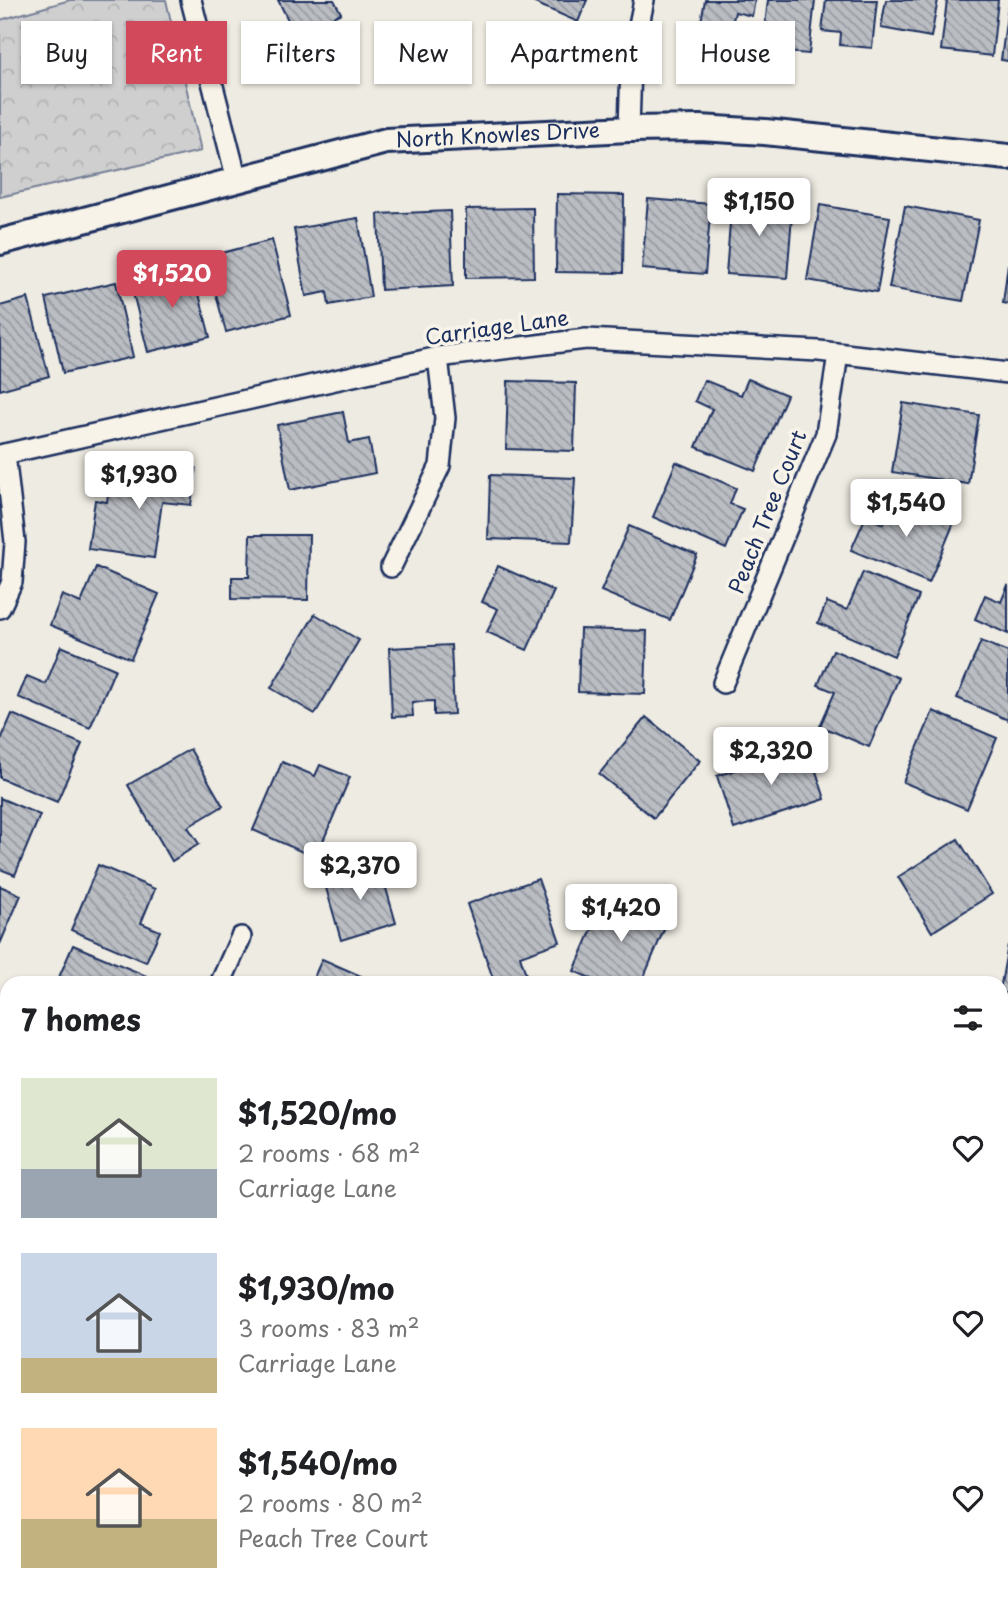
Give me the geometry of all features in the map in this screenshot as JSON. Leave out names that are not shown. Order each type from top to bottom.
[{"type":"street","points":[[191,0],[237,180]]},
{"type":"street","points":[[629,129],[631,65],[644,0]]},
{"type":"street","name":"North Knowles Drive","points":[[0,242],[386,141],[700,128],[765,132],[1008,157]]},
{"type":"street","name":"Carriage Lane","points":[[2,455],[438,357],[586,339],[838,354],[1008,373]]},
{"type":"street","name":"Peach Tree Court","points":[[723,683],[826,434],[838,354]]},
{"type":"street","points":[[391,567],[440,466],[445,418],[438,357]]},
{"type":"street","points":[[0,608],[12,582],[15,542],[2,455]]},
{"type":"street","points":[[224,976],[241,937]]},
{"type":"green space","points":[[70,0],[166,0],[171,21],[126,21],[126,84],[185,84],[201,151],[0,197],[0,20]]},
{"type":"building","points":[[278,0],[334,0],[341,13],[325,21],[288,21]]},
{"type":"building","points":[[528,0],[587,0],[578,21]]},
{"type":"building","points":[[705,0],[755,0],[752,16],[735,12],[733,21],[701,21]]},
{"type":"building","points":[[768,0],[815,0],[809,54],[795,53],[795,21],[765,21]]},
{"type":"building","points":[[826,0],[877,0],[872,48],[840,45],[841,33],[822,31]]},
{"type":"building","points":[[886,0],[938,0],[931,37],[881,28]]},
{"type":"building","points":[[947,0],[998,0],[992,56],[941,50]]},
{"type":"building","points":[[1008,7],[1008,61],[1001,60]]},
{"type":"building","points":[[557,194],[624,195],[623,273],[556,272]]},
{"type":"building","points":[[732,198],[793,203],[787,278],[726,274]]},
{"type":"building","points":[[648,199],[711,204],[705,274],[642,269]]},
{"type":"building","points":[[820,205],[890,217],[877,292],[807,280]]},
{"type":"building","points":[[905,206],[979,220],[963,301],[889,288]]},
{"type":"building","points":[[533,208],[534,277],[466,278],[466,209]]},
{"type":"building","points":[[450,211],[453,286],[381,290],[378,214]]},
{"type":"building","points":[[358,218],[371,297],[329,305],[327,292],[306,296],[294,229]]},
{"type":"building","points":[[272,240],[291,315],[226,332],[206,257]]},
{"type":"building","points":[[191,263],[210,337],[148,352],[133,293],[156,287],[152,273]]},
{"type":"building","points":[[1008,264],[1008,304],[1003,303]]},
{"type":"building","points":[[116,282],[133,357],[63,373],[46,298]]},
{"type":"building","points":[[28,298],[49,376],[0,390],[0,306]]},
{"type":"building","points":[[748,379],[787,395],[755,471],[696,447],[712,409],[695,401],[704,380],[741,395]]},
{"type":"building","points":[[508,381],[576,383],[574,451],[506,449]]},
{"type":"building","points":[[903,403],[979,415],[968,484],[892,472]]},
{"type":"building","points":[[343,412],[349,443],[369,439],[375,473],[290,490],[277,425]]},
{"type":"building","points":[[152,462],[196,468],[191,505],[162,502],[154,558],[88,549],[95,500],[107,502],[110,480],[149,485]]},
{"type":"building","points":[[676,462],[736,488],[730,504],[743,509],[726,549],[653,517]]},
{"type":"building","points":[[490,475],[575,478],[571,542],[488,539]]},
{"type":"building","points":[[896,495],[955,520],[929,583],[851,550],[866,516],[883,524]]},
{"type":"building","points":[[629,526],[697,555],[670,620],[601,591]]},
{"type":"building","points":[[250,535],[309,535],[308,600],[232,599],[232,577],[249,577]]},
{"type":"building","points":[[498,566],[554,591],[527,650],[487,632],[498,609],[482,602]]},
{"type":"building","points":[[96,567],[159,594],[131,659],[50,625],[62,595],[81,603]]},
{"type":"building","points":[[863,572],[919,596],[894,656],[818,623],[827,602],[847,610]]},
{"type":"building","points":[[1008,585],[1008,634],[975,619],[985,595],[1001,602]]},
{"type":"building","points":[[315,614],[359,640],[315,714],[271,688]]},
{"type":"building","points":[[580,629],[647,631],[645,694],[578,692]]},
{"type":"building","points":[[981,641],[1008,652],[1008,720],[957,698]]},
{"type":"building","points":[[451,645],[454,714],[434,715],[434,701],[412,702],[413,716],[392,717],[389,648]]},
{"type":"building","points":[[61,646],[115,669],[90,728],[18,697],[27,676],[46,684]]},
{"type":"building","points":[[833,650],[899,678],[869,747],[820,726],[835,692],[818,685]]},
{"type":"building","points":[[933,711],[997,738],[967,809],[903,782]]},
{"type":"building","points":[[12,714],[82,744],[57,802],[0,778],[0,742]]},
{"type":"building","points":[[646,717],[700,761],[654,818],[599,774]]},
{"type":"building","points":[[808,746],[825,799],[734,829],[717,776]]},
{"type":"building","points":[[190,749],[223,806],[188,827],[199,844],[172,861],[128,785]]},
{"type":"building","points":[[282,762],[315,776],[320,765],[350,777],[316,858],[253,830]]},
{"type":"building","points":[[0,798],[40,815],[15,875],[0,869]]},
{"type":"building","points":[[958,839],[992,894],[932,932],[898,877]]},
{"type":"building","points":[[379,864],[396,923],[341,940],[324,881]]},
{"type":"building","points":[[98,865],[155,889],[141,923],[160,931],[146,962],[71,930]]},
{"type":"building","points":[[538,879],[560,942],[520,956],[526,976],[492,976],[467,904]]},
{"type":"building","points":[[0,886],[21,895],[0,944]]},
{"type":"building","points":[[607,894],[668,920],[644,976],[585,976],[574,971]]},
{"type":"building","points":[[73,945],[147,976],[59,976]]},
{"type":"building","points":[[1008,945],[1008,976],[1002,976]]},
{"type":"building","points":[[322,959],[361,976],[315,976]]}]
